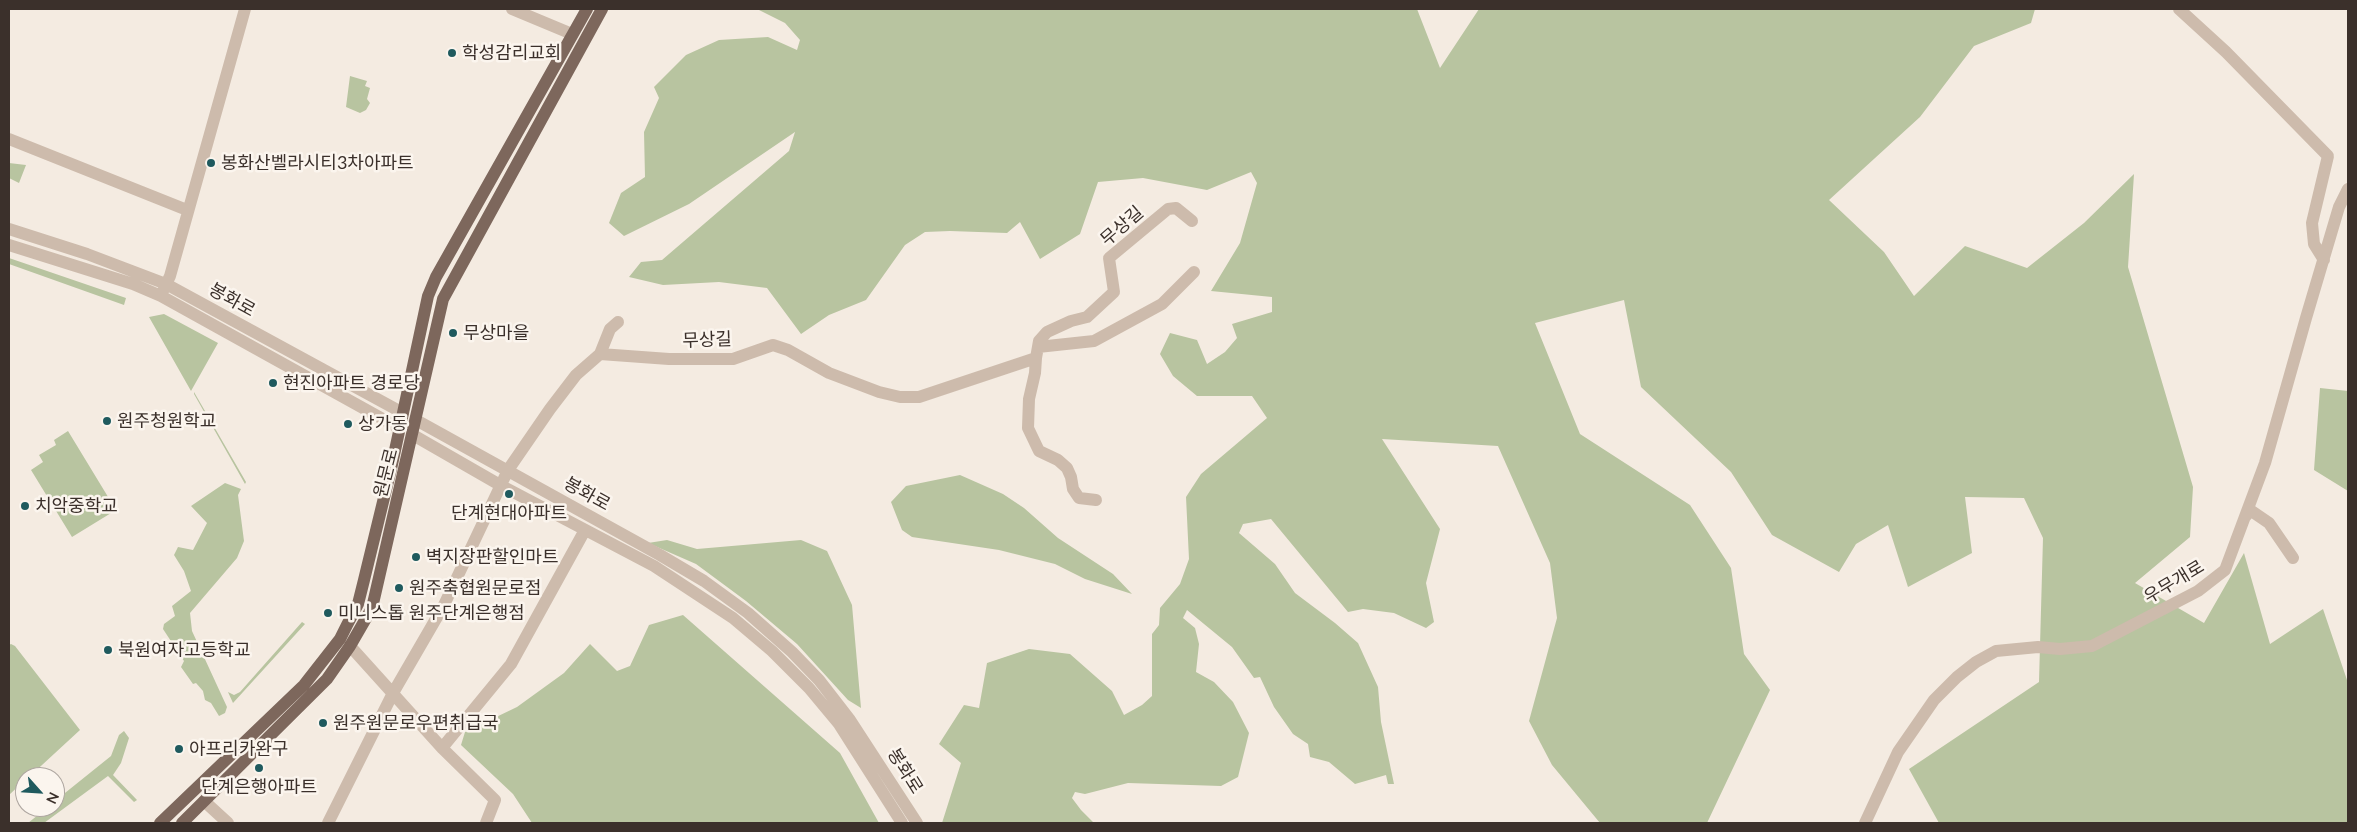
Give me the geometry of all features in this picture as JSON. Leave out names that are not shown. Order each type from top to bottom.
[{"type":"main road","name":"원문로","points":[[160,823],[195,792],[304,685],[345,643],[372,608],[443,299],[578,38],[587,9]]},
{"type":"main road","name":"원문로","points":[[182,823],[327,679],[345,643],[358,604],[403,413],[426,304],[436,277],[578,38],[602,9]]},
{"type":"main road","name":"봉화로","points":[[403,413],[416,420]]},
{"type":"main road","points":[[399,428],[413,435]]},
{"type":"main road","points":[[195,792],[204,801]]},
{"type":"street","points":[[164,290],[245,9]]},
{"type":"street","points":[[512,9],[578,38]]},
{"type":"street","points":[[2179,9],[2226,52],[2328,156],[2312,223],[2314,244],[2324,260]]},
{"type":"street","points":[[9,139],[187,210]]},
{"type":"street","name":"우무개로","points":[[1865,823],[1898,752],[1934,700],[1957,677],[1976,662],[1996,651],[2038,647],[2060,649],[2092,646],[2198,591],[2225,570],[2265,463],[2339,207],[2348,189]]},
{"type":"street","name":"무상길","points":[[1037,353],[1039,341],[1047,332],[1071,321],[1087,317],[1114,292],[1109,258],[1168,209],[1176,208],[1192,221]]},
{"type":"street","name":"봉화로","points":[[9,229],[87,254],[164,290],[403,413]]},
{"type":"street","name":"봉화로","points":[[9,245],[133,284],[164,290],[399,428]]},
{"type":"street","name":"무상길","points":[[600,354],[670,359],[733,359],[774,345],[788,350],[829,373],[879,392],[900,397],[919,397],[1037,353],[1094,341],[1162,304],[1194,272]]},
{"type":"street","points":[[328,823],[393,693],[444,605],[508,470],[576,375],[600,354],[610,328],[618,322]]},
{"type":"street","points":[[1037,353],[1029,399],[1028,428],[1039,451],[1058,460],[1067,468],[1072,477],[1073,489],[1079,498],[1096,500]]},
{"type":"street","name":"봉화로","points":[[416,420],[660,554],[704,581],[748,613],[792,652],[819,680],[850,720],[917,823]]},
{"type":"street","name":"봉화로","points":[[413,435],[500,485],[654,566],[733,618],[772,651],[809,688],[839,724],[902,823]]},
{"type":"street","points":[[2246,516],[2250,510],[2269,523],[2293,558]]},
{"type":"street","points":[[442,748],[511,664],[585,530]]},
{"type":"street","points":[[345,643],[442,748],[495,800],[486,823]]},
{"type":"street","points":[[204,801],[228,823]]},
{"type":"green space","points":[[757,9],[1417,9],[1440,68],[1479,9],[2035,9],[2031,23],[1974,46],[1920,117],[1829,200],[1884,252],[1914,296],[1965,246],[2027,268],[2084,223],[2134,174],[2128,267],[2193,487],[2190,537],[2135,583],[2204,623],[2244,553],[2270,644],[2323,609],[2348,683],[2348,823],[1939,823],[1909,769],[2039,682],[2043,538],[2024,498],[1965,497],[1972,553],[1908,587],[1888,525],[1856,544],[1839,572],[1772,535],[1731,472],[1641,387],[1624,300],[1535,323],[1580,434],[1690,505],[1731,568],[1744,654],[1770,690],[1707,823],[1600,823],[1552,765],[1529,721],[1557,618],[1550,563],[1498,446],[1382,439],[1440,529],[1426,583],[1434,622],[1426,628],[1394,613],[1363,609],[1348,612],[1271,519],[1243,524],[1239,533],[1275,564],[1295,593],[1358,643],[1378,687],[1381,722],[1394,784],[1388,784],[1386,775],[1355,784],[1329,762],[1310,757],[1308,744],[1293,734],[1274,707],[1260,677],[1254,678],[1232,647],[1187,610],[1183,618],[1195,628],[1199,644],[1196,672],[1214,682],[1233,702],[1249,733],[1238,777],[1221,786],[1128,783],[1085,794],[1075,792],[1072,798],[1094,823],[942,823],[961,763],[939,744],[964,705],[979,708],[987,663],[1029,649],[1070,654],[1112,691],[1124,715],[1142,705],[1152,696],[1152,634],[1159,625],[1160,608],[1180,584],[1189,559],[1186,497],[1201,474],[1267,418],[1252,396],[1197,396],[1173,376],[1160,354],[1170,333],[1197,340],[1207,364],[1225,352],[1237,338],[1232,324],[1272,312],[1272,297],[1211,291],[1240,243],[1257,183],[1251,172],[1207,190],[1143,178],[1098,182],[1080,234],[1040,259],[1020,222],[1007,233],[925,232],[905,245],[866,300],[829,315],[801,334],[767,288],[719,282],[663,285],[629,277],[641,262],[662,260],[789,151],[795,132],[689,204],[624,236],[609,223],[621,193],[645,177],[644,132],[659,98],[654,87],[686,55],[719,40],[768,37],[797,50],[800,40],[785,23]]},
{"type":"green space","points":[[350,76],[367,81],[365,86],[370,88],[367,99],[370,103],[366,110],[360,113],[346,107]]},
{"type":"green space","points":[[9,163],[26,165],[19,183],[9,178]]},
{"type":"green space","points":[[9,258],[126,298],[124,305],[9,264]]},
{"type":"green space","points":[[164,314],[218,343],[191,391],[149,317]]},
{"type":"green space","points":[[2320,388],[2348,391],[2348,491],[2314,470]]},
{"type":"green space","points":[[194,392],[246,482],[245,484],[194,394]]},
{"type":"green space","points":[[68,431],[116,510],[72,537],[31,470],[43,462],[39,455],[56,445],[54,440]]},
{"type":"green space","points":[[960,475],[1003,494],[1024,508],[1058,538],[1113,574],[1132,594],[1085,579],[1055,564],[999,550],[912,537],[902,530],[891,502],[906,486]]},
{"type":"green space","points":[[225,483],[241,489],[238,495],[244,541],[237,558],[190,613],[192,631],[227,707],[225,713],[219,716],[211,703],[205,700],[203,691],[196,683],[193,684],[181,667],[184,661],[163,629],[164,624],[175,616],[172,606],[191,591],[184,571],[174,555],[178,547],[193,550],[207,523],[191,506]]},
{"type":"green space","points":[[667,540],[697,549],[801,540],[827,551],[852,605],[861,708],[848,700],[797,644],[746,601],[696,564],[648,543]]},
{"type":"green space","points":[[683,615],[840,753],[879,823],[532,823],[513,794],[461,745],[465,732],[517,707],[564,673],[590,644],[617,671],[630,666],[649,625]]},
{"type":"green space","points":[[302,622],[305,624],[233,703],[228,692],[234,695],[240,692]]},
{"type":"green space","points":[[9,645],[15,646],[80,730],[40,767],[15,767],[15,789],[9,795]]},
{"type":"green space","points":[[124,731],[129,738],[121,763],[113,775],[137,800],[134,802],[108,776],[65,808],[65,793],[111,756],[119,735]]},
{"type":"green space","points":[[36,817],[52,817],[44,823],[28,823]]},
{"type":"place","name":"학성감리교회","points":[[452,53]]},
{"type":"place","name":"봉화산벨라시티3차아파트","points":[[211,163]]},
{"type":"place","name":"무상마을","points":[[453,333]]},
{"type":"place","name":"현진아파트 경로당","points":[[273,383]]},
{"type":"place","name":"원주청원학교","points":[[107,421]]},
{"type":"place","name":"상가동","points":[[348,424]]},
{"type":"place","name":"단계현대아파트","points":[[509,494]]},
{"type":"place","name":"치악중학교","points":[[25,506]]},
{"type":"place","name":"벽지장판할인마트","points":[[416,557]]},
{"type":"place","name":"원주축협원문로점","points":[[399,588]]},
{"type":"place","name":"미니스톱 원주단계은행점","points":[[328,613]]},
{"type":"place","name":"북원여자고등학교","points":[[108,650]]},
{"type":"place","name":"원주원문로우편취급국","points":[[323,723]]},
{"type":"place","name":"아프리카완구","points":[[179,749]]},
{"type":"place","name":"단계은행아파트","points":[[259,768]]}]
